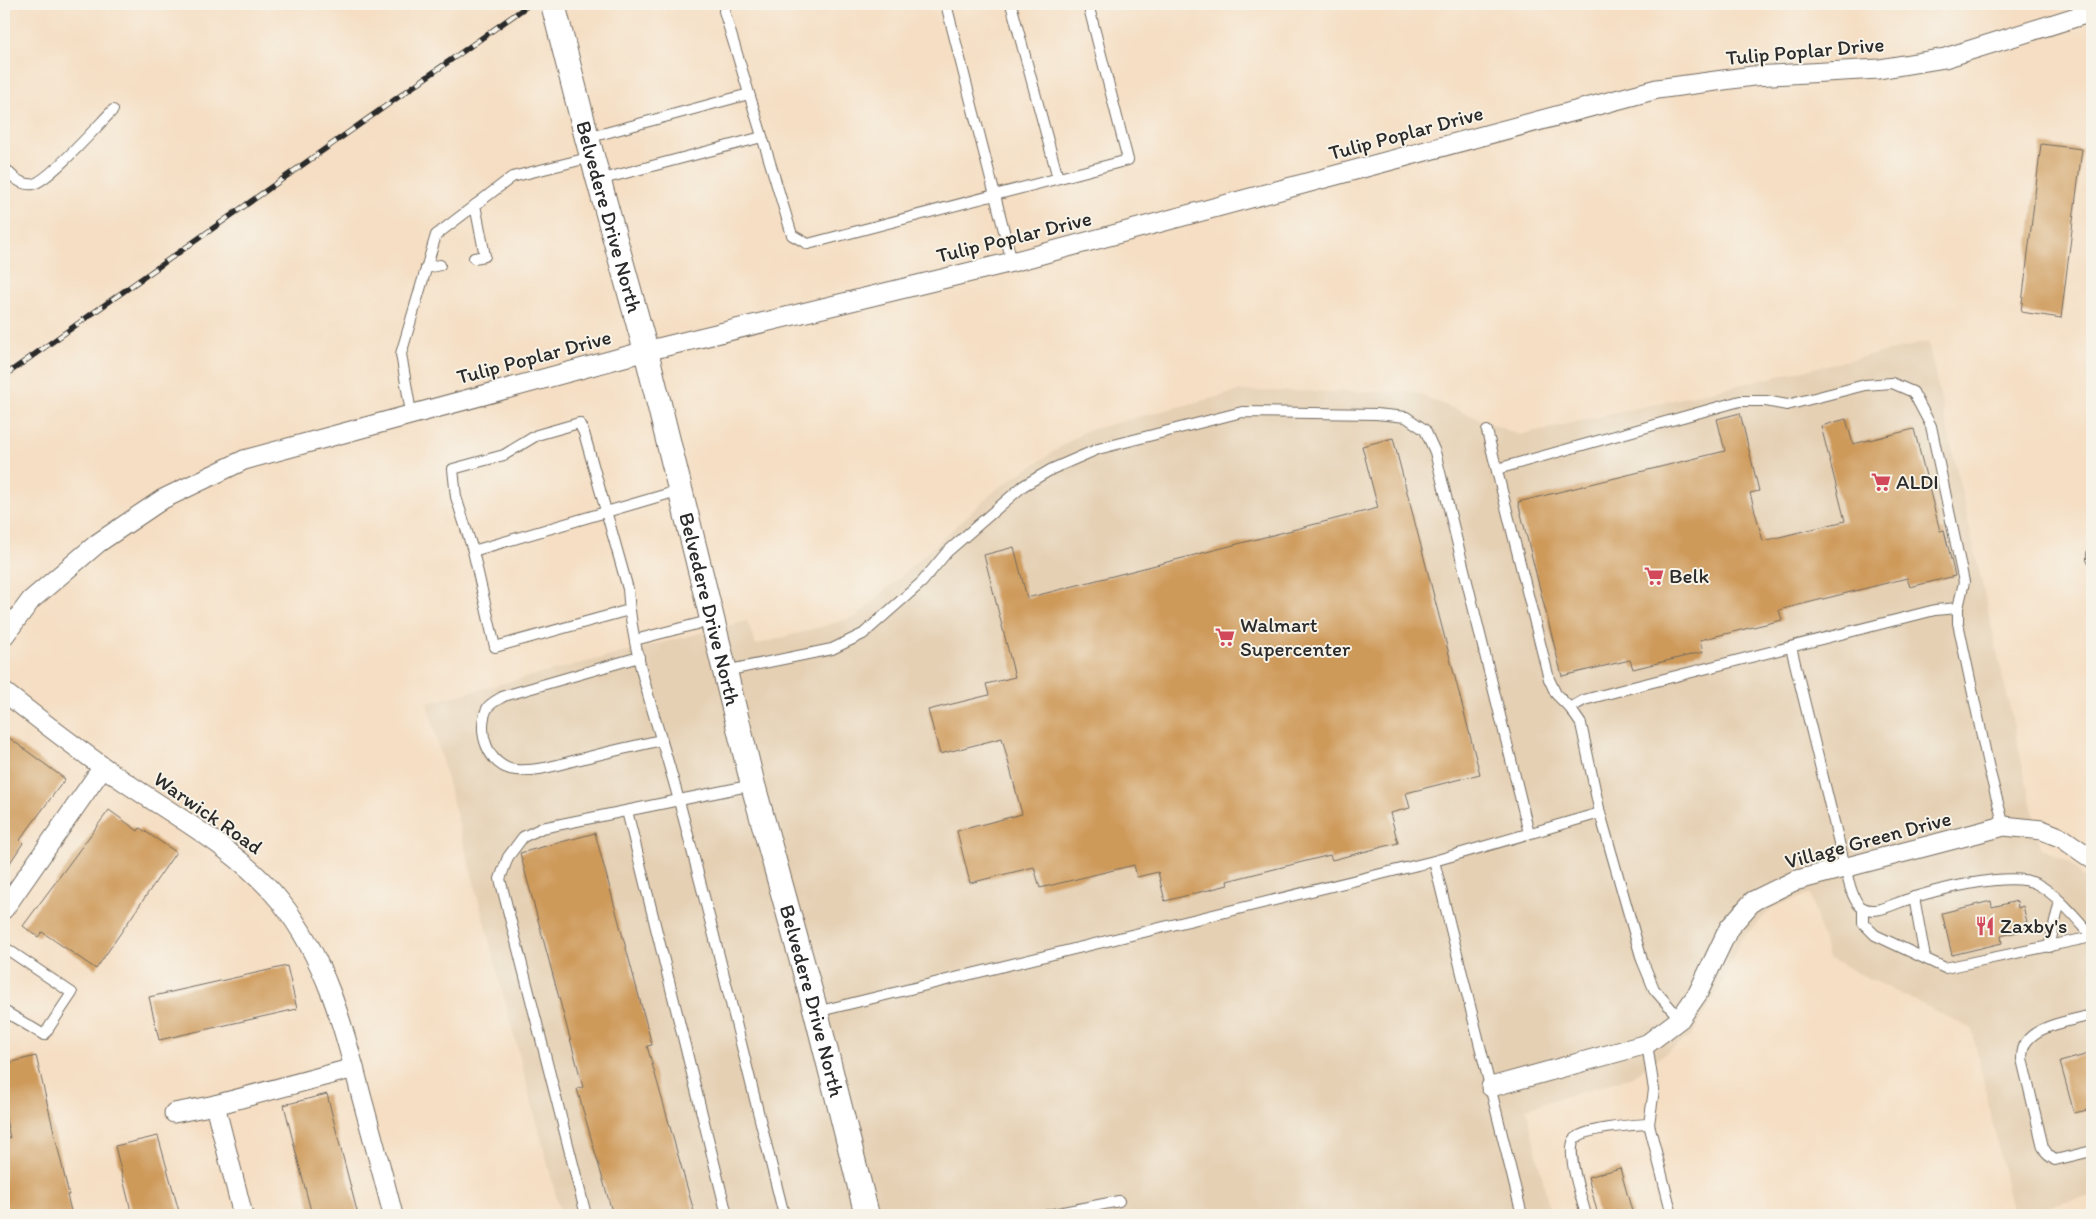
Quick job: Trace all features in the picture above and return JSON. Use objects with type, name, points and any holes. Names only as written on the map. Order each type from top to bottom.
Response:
[{"type":"street","name":"Belvedere Drive North","points":[[553,4],[646,351],[682,490],[753,785],[816,1012],[867,1215]]},
{"type":"street","name":"Tulip Poplar Drive","points":[[4,636],[31,600],[98,543],[163,499],[244,460],[411,413],[646,351],[1012,262],[1657,89],[1753,76],[1880,69],[1945,58],[2092,12]]},
{"type":"street","name":"Warwick Road","points":[[4,692],[102,767],[239,859],[260,878],[281,902],[320,965],[332,996],[354,1068],[393,1215]]},
{"type":"street","points":[[4,908],[102,767]]},
{"type":"street","name":"Village Green Drive","points":[[1491,1088],[1647,1044],[1680,1019],[1698,993],[1729,928],[1752,901],[1794,880],[2004,826],[2042,830],[2062,838],[2092,860]]},
{"type":"street","points":[[174,1113],[215,1105],[354,1068]]},
{"type":"street","points":[[215,1105],[243,1215]]},
{"type":"lane","points":[[726,4],[724,11],[792,235],[808,244],[1128,160],[1088,4]]},
{"type":"lane","points":[[946,4],[1012,262]]},
{"type":"lane","points":[[1011,4],[1058,178]]},
{"type":"lane","points":[[411,413],[401,354],[436,234],[512,177],[590,147],[749,94]]},
{"type":"lane","points":[[4,167],[22,183],[34,184],[50,173],[113,110]]},
{"type":"lane","points":[[599,180],[762,137]]},
{"type":"lane","points":[[474,258],[485,256],[475,205]]},
{"type":"lane","points":[[426,268],[440,265]]},
{"type":"lane","points":[[1497,469],[1740,401],[1766,401],[1786,405],[1865,385],[1892,383],[1913,392],[1931,426],[1964,582],[1958,608],[1958,623],[2004,826]]},
{"type":"lane","points":[[725,671],[832,649],[863,634],[922,582],[954,546],[1023,486],[1052,469],[1098,449],[1242,412],[1376,414],[1406,417],[1425,430],[1435,452],[1529,833]]},
{"type":"lane","points":[[629,610],[495,647],[473,551],[456,497],[453,469],[504,455],[537,435],[579,423],[584,433],[628,589],[629,610],[639,657],[679,800],[784,1215]]},
{"type":"lane","points":[[1487,432],[1549,679],[1556,694],[1570,708],[1581,724],[1600,812],[1642,960],[1654,989],[1680,1019]]},
{"type":"lane","points":[[473,551],[682,490]]},
{"type":"lane","points":[[2092,554],[2092,559]]},
{"type":"lane","points":[[1570,708],[1584,700],[1935,610],[1958,608]]},
{"type":"lane","points":[[635,640],[713,620]]},
{"type":"lane","points":[[1790,647],[1845,867],[1856,902],[1863,908],[1875,910],[1931,890],[2013,878],[2036,883],[2060,901],[2092,936],[2049,947],[1945,968],[1875,935],[1863,923],[1863,908]]},
{"type":"lane","points":[[639,657],[504,696],[489,706],[483,721],[484,741],[490,753],[499,764],[515,770],[542,768],[662,740]]},
{"type":"lane","points":[[586,1215],[500,879],[508,857],[523,836],[542,828],[753,785]]},
{"type":"lane","points":[[627,811],[727,1215]]},
{"type":"lane","points":[[816,1012],[1434,860],[1600,812]]},
{"type":"lane","points":[[1434,860],[1522,1215]]},
{"type":"lane","points":[[1914,897],[1925,958]]},
{"type":"lane","points":[[2049,947],[2060,901]]},
{"type":"lane","points":[[4,947],[72,993],[44,1035],[4,1011]]},
{"type":"lane","points":[[2092,1015],[2039,1030],[2027,1040],[2022,1060],[2043,1148],[2048,1155],[2055,1160],[2092,1151]]},
{"type":"lane","points":[[1647,1044],[1654,1090],[1649,1124],[1672,1215]]},
{"type":"lane","points":[[1586,1215],[1571,1148],[1575,1139],[1583,1134],[1621,1126],[1649,1124]]},
{"type":"lane","points":[[1051,1215],[1118,1201]]},
{"type":"shaded area","points":[[1928,342],[2041,848],[2072,864],[2092,886],[2092,1196],[2013,1215],[1972,1029],[1828,958],[1810,894],[1774,907],[1741,939],[1721,986],[1691,1036],[1629,1078],[1526,1108],[1551,1215],[561,1215],[427,703],[747,621],[756,645],[856,617],[997,489],[1085,431],[1240,391],[1413,392],[1519,435]]},
{"type":"building","points":[[2041,144],[2082,149],[2061,318],[2021,312]]},
{"type":"building","name":"Belk","points":[[1740,413],[1759,491],[1750,493],[1763,541],[1845,521],[1821,426],[1846,419],[1853,444],[1914,429],[1940,531],[1944,530],[1955,576],[1910,587],[1907,578],[1779,610],[1782,620],[1700,640],[1703,652],[1633,669],[1630,660],[1562,676],[1518,502],[1725,451],[1717,419]]},
{"type":"building","name":"Walmart Supercenter","points":[[1393,438],[1480,774],[1406,793],[1410,808],[1390,813],[1398,843],[1332,860],[1330,855],[1227,881],[1228,885],[1165,901],[1158,872],[1137,877],[1134,865],[1040,888],[1034,867],[970,883],[957,831],[1022,814],[1002,738],[940,754],[928,710],[989,695],[986,684],[1015,677],[984,555],[1014,547],[1027,598],[1378,508],[1362,446]]},
{"type":"building","points":[[4,734],[65,779],[20,840],[23,843],[4,872]]},
{"type":"building","points":[[109,810],[138,831],[140,828],[176,852],[96,969],[42,932],[38,937],[23,926]]},
{"type":"building","points":[[595,833],[652,1045],[647,1046],[695,1215],[613,1215],[577,1089],[583,1087],[520,853]]},
{"type":"building","name":"Zaxby's","points":[[1991,901],[1992,907],[2017,901],[2018,908],[2023,906],[2027,922],[2023,923],[2025,930],[2001,936],[2002,943],[1952,955],[1942,913]]},
{"type":"building","points":[[287,966],[297,1009],[159,1040],[149,997]]},
{"type":"building","points":[[2092,1053],[2092,1109],[2074,1113],[2060,1062]]},
{"type":"building","points":[[36,1056],[72,1215],[4,1215],[4,1138],[10,1138],[4,1110],[4,1064]]},
{"type":"building","points":[[327,1094],[358,1215],[312,1215],[296,1153],[284,1105]]},
{"type":"building","points":[[158,1136],[180,1215],[132,1215],[115,1146]]},
{"type":"building","points":[[1620,1168],[1633,1215],[1598,1215],[1588,1177]]},
{"type":"railway","points":[[4,376],[530,4]]},
{"type":"place","name":"ALDI","points":[[1881,482]]},
{"type":"place","name":"Belk","points":[[1654,576]]},
{"type":"place","name":"Walmart Supercenter","points":[[1225,637]]},
{"type":"place","name":"Zaxby's","points":[[1985,926]]}]
